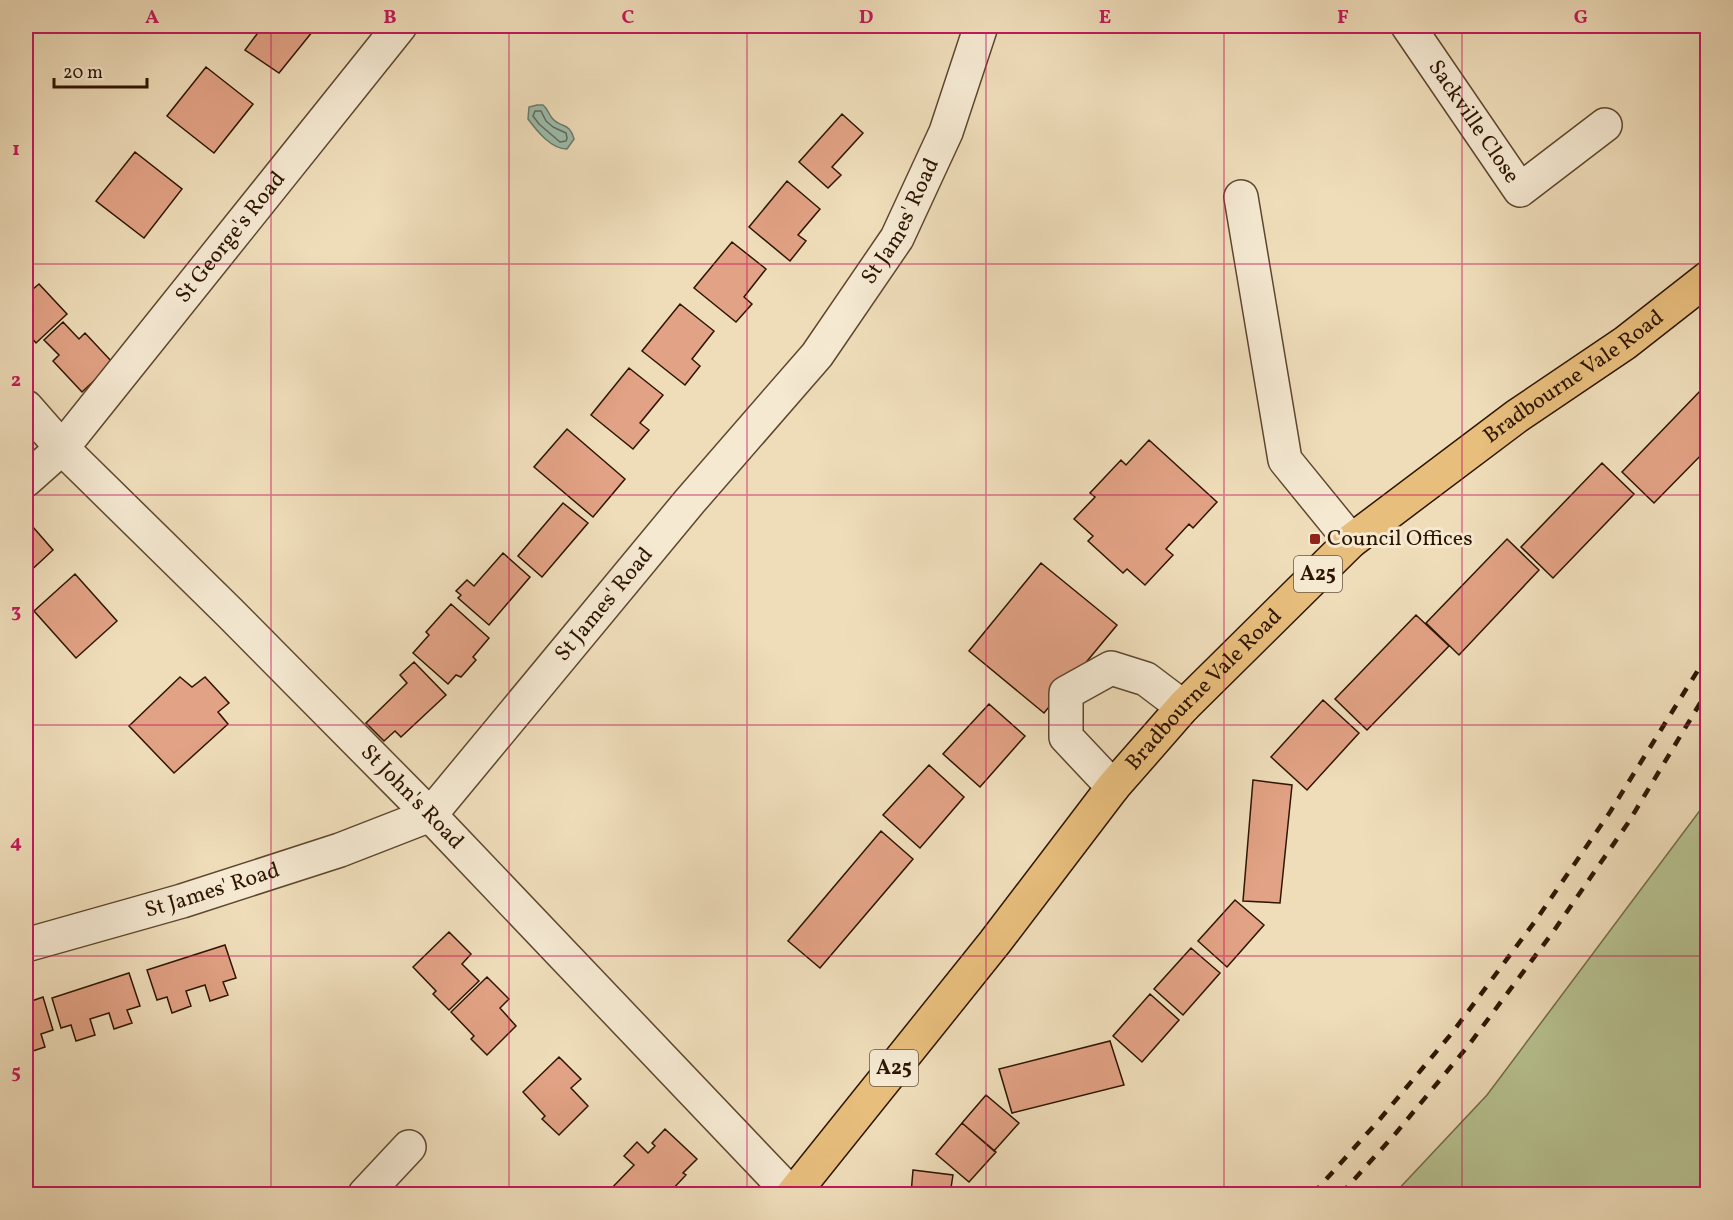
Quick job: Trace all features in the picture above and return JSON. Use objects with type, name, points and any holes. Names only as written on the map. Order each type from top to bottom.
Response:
[{"type":"highway","name":"Bradbourne Vale Road","points":[[792,1194],[995,942],[1113,787],[1183,707],[1351,541],[1517,416],[1625,343],[1707,278]]},
{"type":"street","name":"St George's Road","points":[[26,480],[62,448],[400,26]]},
{"type":"street","name":"St James' Road","points":[[26,945],[182,901],[340,850],[430,815],[690,501],[818,355],[897,238],[946,132],[981,26]]},
{"type":"street","name":"Sackville Close","points":[[1408,26],[1520,190],[1605,125]]},
{"type":"street","points":[[1241,197],[1285,460],[1351,541]]},
{"type":"street","name":"St John's Road","points":[[26,407],[62,448],[430,815],[792,1194]]},
{"type":"street","points":[[1113,787],[1066,737],[1066,693],[1111,668],[1146,679],[1183,707]]},
{"type":"street","points":[[365,1194],[409,1147]]},
{"type":"green space","points":[[1707,801],[1707,1194],[1394,1194],[1487,1095]]},
{"type":"water","points":[[543,105],[555,121],[570,130],[574,139],[567,149],[550,143],[528,119],[529,107]]},
{"type":"building","points":[[263,26],[317,26],[279,73],[245,50]]},
{"type":"building","points":[[206,67],[253,104],[214,153],[167,116]]},
{"type":"building","points":[[842,114],[863,133],[832,167],[841,175],[828,188],[799,162]]},
{"type":"building","points":[[135,152],[182,189],[144,238],[96,201]]},
{"type":"building","points":[[787,181],[820,209],[798,235],[806,241],[790,261],[749,227]]},
{"type":"building","points":[[732,242],[766,269],[744,297],[752,304],[736,322],[694,288]]},
{"type":"building","points":[[26,281],[33,289],[39,284],[67,314],[36,343],[26,331]]},
{"type":"building","points":[[680,304],[714,331],[692,359],[700,366],[685,385],[642,351]]},
{"type":"building","points":[[63,322],[79,339],[85,333],[113,363],[82,392],[53,361],[59,355],[44,340]]},
{"type":"building","points":[[629,368],[663,395],[640,423],[649,430],[633,449],[591,415]]},
{"type":"building","points":[[1703,388],[1708,392],[1708,448],[1654,503],[1622,472]]},
{"type":"building","points":[[567,429],[625,479],[593,517],[534,467]]},
{"type":"building","points":[[1149,440],[1217,502],[1193,528],[1189,524],[1166,549],[1173,555],[1145,585],[1127,569],[1123,573],[1088,541],[1093,536],[1074,519],[1095,497],[1090,493],[1121,460],[1126,465]]},
{"type":"building","points":[[1602,463],[1634,494],[1553,578],[1521,547]]},
{"type":"building","points":[[563,503],[588,523],[542,577],[518,556]]},
{"type":"building","points":[[26,519],[53,550],[26,575]]},
{"type":"building","points":[[1507,539],[1539,570],[1459,655],[1426,623]]},
{"type":"building","points":[[503,553],[530,577],[489,625],[458,598],[461,595],[456,591],[467,580],[474,586]]},
{"type":"building","points":[[1041,563],[1117,625],[1044,713],[969,651]]},
{"type":"building","points":[[75,574],[117,621],[76,658],[34,611]]},
{"type":"building","points":[[451,604],[489,638],[473,657],[476,660],[461,677],[456,675],[448,684],[413,653],[429,635],[426,632]]},
{"type":"building","points":[[1416,615],[1449,646],[1367,730],[1335,699]]},
{"type":"building","points":[[414,662],[446,695],[401,737],[395,731],[384,741],[366,723],[407,683],[400,675]]},
{"type":"building","points":[[180,677],[192,687],[205,677],[229,703],[218,712],[228,724],[174,773],[129,726]]},
{"type":"building","points":[[1323,700],[1359,733],[1307,790],[1271,757]]},
{"type":"building","points":[[989,704],[1025,736],[980,787],[943,754]]},
{"type":"building","points":[[929,765],[964,797],[920,848],[883,815]]},
{"type":"building","points":[[1253,780],[1292,785],[1280,903],[1243,901]]},
{"type":"building","points":[[881,831],[913,859],[820,968],[788,941]]},
{"type":"building","points":[[1235,900],[1264,925],[1227,967],[1198,941]]},
{"type":"building","points":[[449,932],[471,954],[462,964],[479,981],[449,1010],[433,994],[436,991],[413,967]]},
{"type":"building","points":[[225,945],[236,978],[223,982],[228,995],[210,1001],[205,985],[186,991],[191,1006],[172,1013],[167,997],[157,1000],[147,970]]},
{"type":"building","points":[[1191,948],[1220,973],[1183,1015],[1154,989]]},
{"type":"building","points":[[129,973],[140,1006],[127,1010],[132,1023],[114,1029],[109,1013],[90,1019],[95,1035],[76,1041],[71,1025],[61,1028],[52,998]]},
{"type":"building","points":[[487,977],[509,999],[500,1008],[516,1026],[487,1055],[471,1039],[474,1036],[451,1012]]},
{"type":"building","points":[[1150,994],[1179,1020],[1142,1062],[1113,1036]]},
{"type":"building","points":[[43,997],[53,1030],[41,1034],[45,1047],[27,1053],[26,1003]]},
{"type":"building","points":[[1110,1041],[1124,1085],[1012,1113],[999,1069]]},
{"type":"building","points":[[559,1057],[581,1079],[571,1088],[588,1106],[559,1135],[542,1119],[545,1116],[523,1092]]},
{"type":"building","points":[[986,1095],[1019,1123],[994,1151],[962,1123]]},
{"type":"building","points":[[962,1123],[996,1152],[969,1182],[936,1154]]},
{"type":"building","points":[[665,1129],[697,1159],[683,1173],[686,1175],[668,1194],[606,1194],[634,1165],[624,1156],[637,1142],[648,1153],[655,1146],[652,1143]]},
{"type":"building","points":[[913,1170],[953,1175],[950,1194],[911,1194]]},
{"type":"railway","points":[[1313,1194],[1452,1033],[1536,920],[1610,812],[1708,654]]},
{"type":"railway","points":[[1341,1194],[1396,1133],[1468,1046],[1553,932],[1628,823],[1708,690]]},
{"type":"place","name":"Council Offices","points":[[1315,539]]}]
